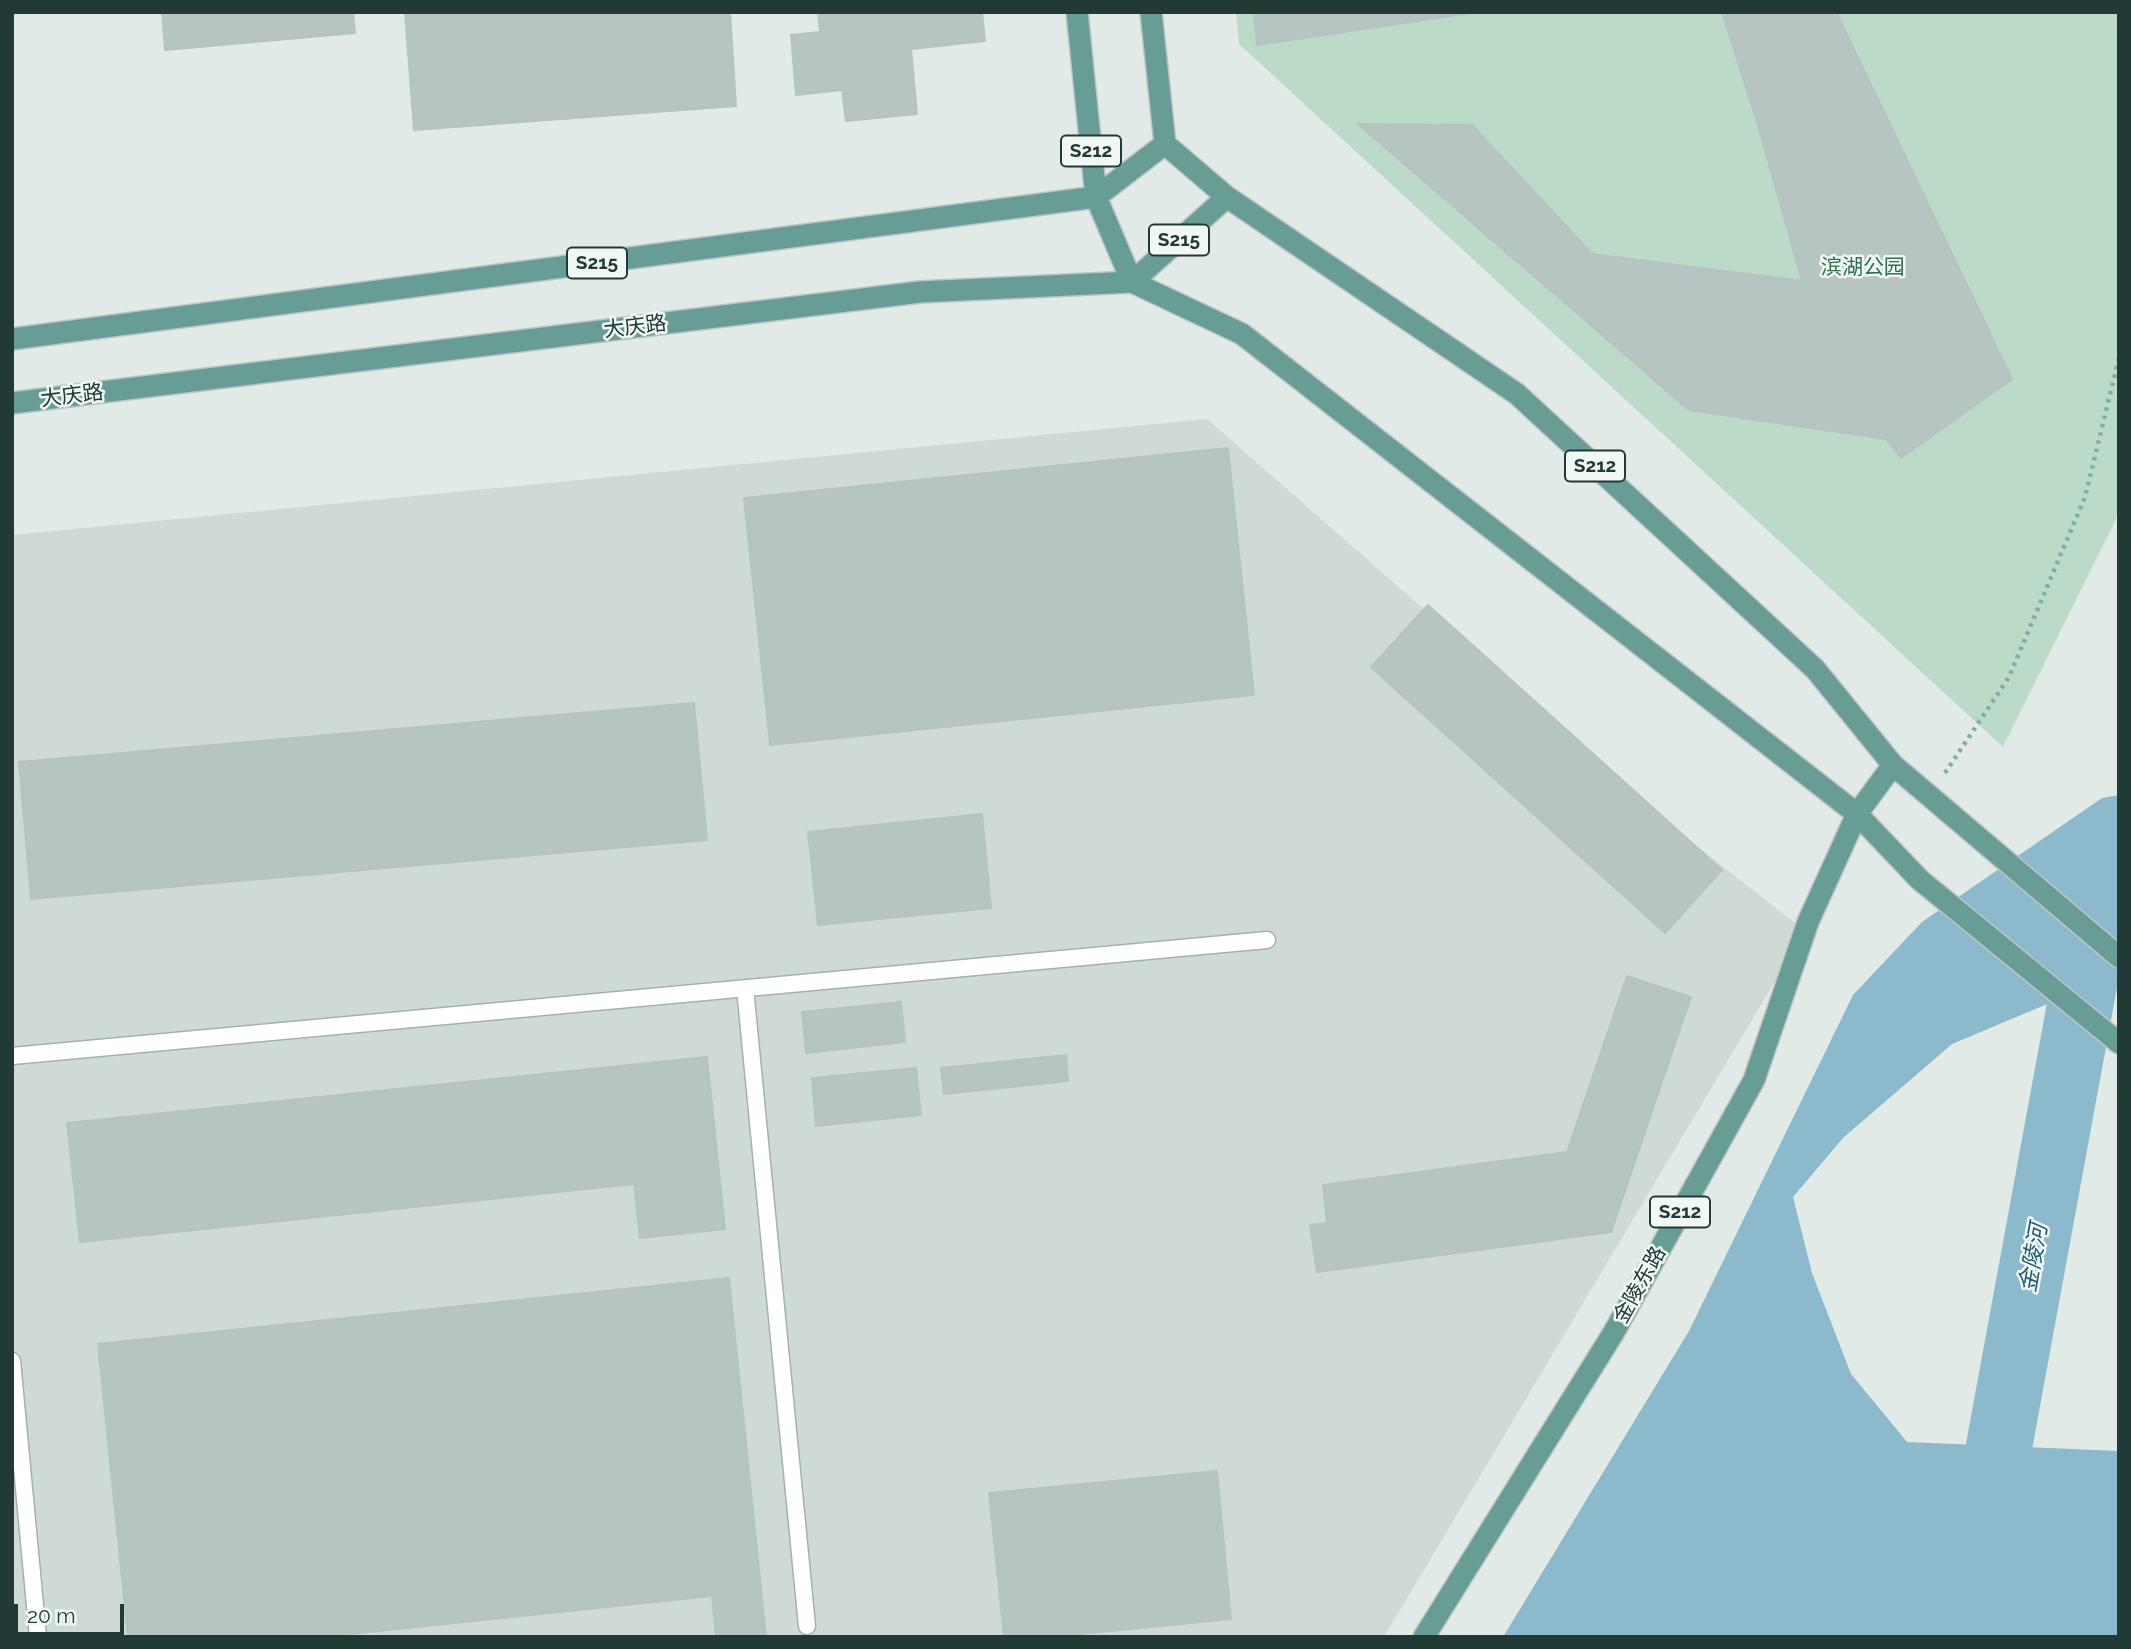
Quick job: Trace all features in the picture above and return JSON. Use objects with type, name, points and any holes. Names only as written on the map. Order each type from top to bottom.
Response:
[{"type":"main road","name":"S212","points":[[1077,12],[1096,197],[1132,282]]},
{"type":"main road","points":[[1096,197],[1165,144],[1151,12]]},
{"type":"main road","name":"S212","points":[[1165,144],[1227,197],[1517,394],[1815,669],[1893,765],[2119,957]]},
{"type":"main road","name":"S215","points":[[12,340],[1096,197]]},
{"type":"main road","name":"S215","points":[[1132,282],[1227,197]]},
{"type":"main road","points":[[1132,282],[1242,334],[1857,814],[1920,880],[2119,1043]]},
{"type":"main road","name":"大庆路","points":[[12,403],[920,292],[1132,282]]},
{"type":"main road","name":"金陵东路","points":[[1423,1637],[1614,1332],[1754,1080],[1808,922],[1857,814],[1893,765]]},
{"type":"lane","points":[[12,1056],[1267,940]]},
{"type":"lane","points":[[745,988],[807,1626]]},
{"type":"lane","points":[[12,1361],[38,1637]]},
{"type":"path","points":[[1930,796],[2009,677],[2085,497],[2119,358]]},
{"type":"shaded area","points":[[1207,419],[1675,829],[1805,931],[1384,1637],[12,1637],[12,535]]},
{"type":"green space","name":"滨湖公园","points":[[1236,12],[2119,12],[2119,513],[2003,747],[1239,44]]},
{"type":"water","points":[[2119,795],[2119,974],[1952,1044],[1843,1138],[1793,1197],[1812,1273],[1851,1374],[1907,1442],[2119,1451],[2119,1637],[1503,1637],[1689,1331],[1853,995],[1922,922],[2102,798]]},
{"type":"building","points":[[162,12],[353,12],[355,33],[165,50]]},
{"type":"building","points":[[405,12],[730,12],[736,106],[414,130]]},
{"type":"building","points":[[818,12],[982,12],[985,41],[911,49],[917,114],[846,121],[842,90],[796,95],[791,35],[820,32]]},
{"type":"building","points":[[1254,12],[1477,12],[1257,45]]},
{"type":"building","points":[[1722,12],[1836,12],[2012,379],[1901,458],[1886,439],[1689,410],[1358,124],[1472,125],[1592,254],[1802,281],[1758,125]]},
{"type":"building","points":[[1228,448],[1254,695],[770,745],[744,498]]},
{"type":"building","points":[[1428,605],[1722,870],[1665,933],[1371,667]]},
{"type":"building","points":[[694,703],[707,840],[31,899],[19,762]]},
{"type":"building","points":[[982,814],[991,908],[818,925],[808,832]]},
{"type":"building","points":[[1627,976],[1691,997],[1611,1232],[1317,1272],[1310,1225],[1327,1223],[1323,1185],[1567,1152]]},
{"type":"building","points":[[901,1002],[905,1042],[806,1053],[802,1012]]},
{"type":"building","points":[[1066,1055],[1068,1081],[944,1094],[941,1068]]},
{"type":"building","points":[[707,1057],[725,1229],[640,1238],[634,1184],[80,1242],[67,1123]]},
{"type":"building","points":[[916,1068],[921,1115],[816,1126],[812,1078]]},
{"type":"building","points":[[729,1278],[766,1637],[716,1637],[712,1596],[321,1637],[128,1637],[98,1344]]},
{"type":"building","points":[[1217,1471],[1231,1619],[1051,1637],[1004,1637],[989,1493]]},
{"type":"waterway","name":"金陵河","points":[[1964,1637],[2098,908],[2119,888]]}]
